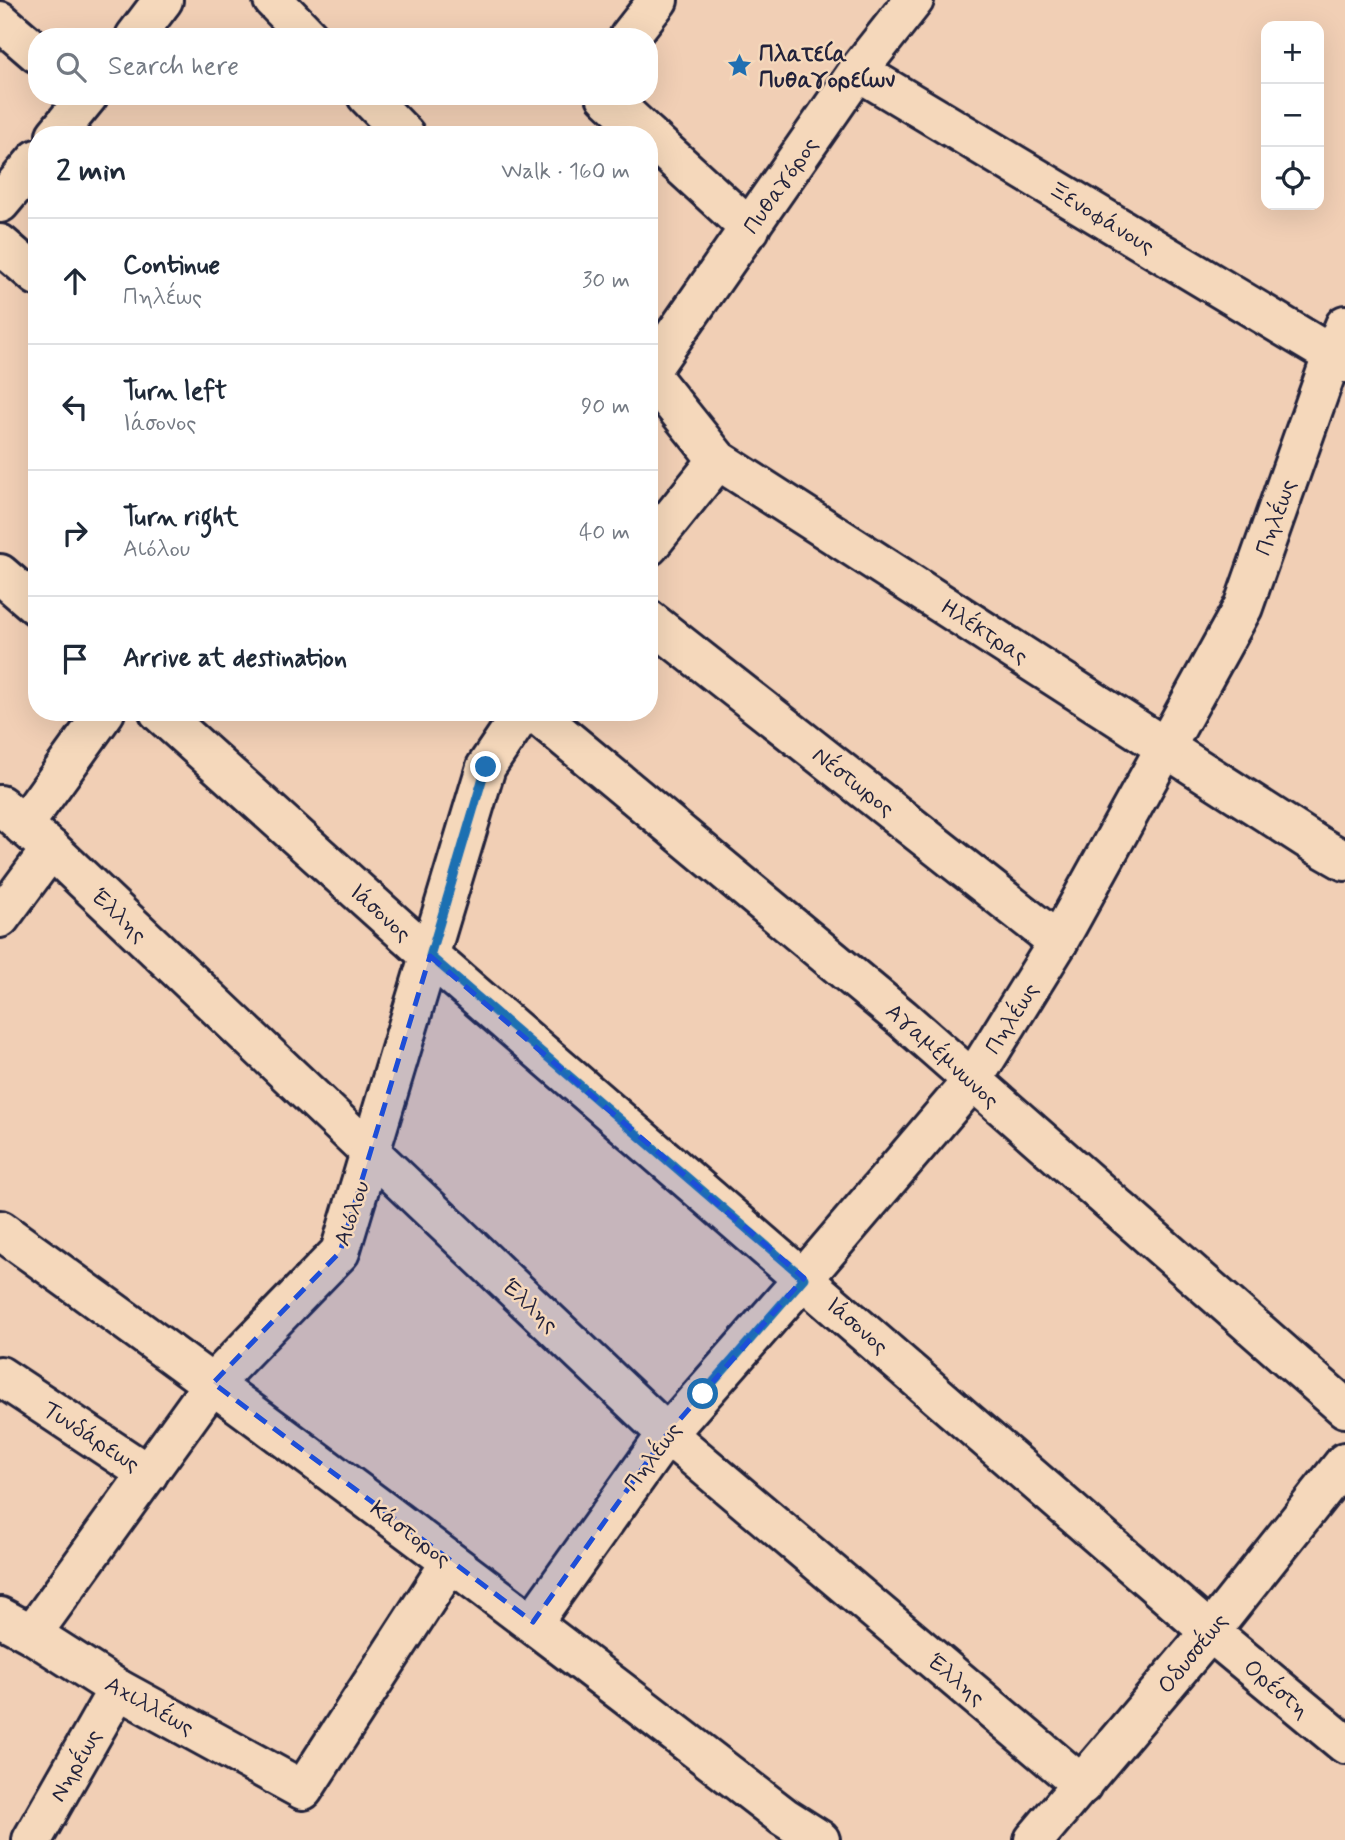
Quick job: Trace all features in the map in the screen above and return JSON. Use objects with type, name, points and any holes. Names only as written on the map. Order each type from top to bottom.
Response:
[{"type":"street","points":[[142,28],[163,0]]},
{"type":"street","points":[[273,0],[300,28]]},
{"type":"street","points":[[636,28],[658,0]]},
{"type":"street","name":"Πυθαγόρος","points":[[658,360],[858,71],[912,1]]},
{"type":"street","points":[[0,21],[28,45]]},
{"type":"street","name":"Ξενοφάνους","points":[[858,71],[1342,348]]},
{"type":"street","points":[[64,126],[81,105]]},
{"type":"street","points":[[376,105],[396,126]]},
{"type":"street","points":[[616,105],[639,126]]},
{"type":"street","points":[[658,143],[750,229]]},
{"type":"street","points":[[0,203],[28,170]]},
{"type":"street","points":[[0,244],[28,268]]},
{"type":"street","name":"Πηλέως","points":[[533,1622],[667,1434],[972,1081],[1058,942],[1242,607],[1342,348]]},
{"type":"street","name":"Ηλέκτρας","points":[[658,384],[719,460],[1345,861]]},
{"type":"street","points":[[658,535],[719,460]]},
{"type":"street","points":[[0,574],[28,598]]},
{"type":"street","name":"Νέστωρος","points":[[658,627],[1058,942]]},
{"type":"street","points":[[0,918],[25,827],[99,721]]},
{"type":"street","name":"Ιάσονος","points":[[169,721],[430,956],[1210,1632]]},
{"type":"street","name":"Αιόλου","points":[[16,1625],[148,1474],[213,1383],[340,1252],[486,767],[517,721]]},
{"type":"street","name":"Αγαμέμνωνος","points":[[545,721],[902,1018],[1345,1408]]},
{"type":"street","name":"Έλλης","points":[[25,827],[667,1434],[1082,1785]]},
{"type":"street","name":"Κάστορος","points":[[0,1230],[213,1383],[450,1563],[533,1622],[784,1817],[820,1840]]},
{"type":"street","name":"Τυνδάρεως","points":[[0,1376],[148,1474]]},
{"type":"street","name":"Οδυσσέως","points":[[1034,1840],[1210,1632],[1345,1462]]},
{"type":"street","name":"Αχιλλέως","points":[[16,1625],[118,1689],[303,1790],[450,1563]]},
{"type":"street","name":"Ορέστη","points":[[1210,1632],[1345,1744]]},
{"type":"street","name":"Νηρέως","points":[[32,1840],[118,1689]]},
{"type":"highlighted area","points":[[430,956],[804,1278],[667,1434],[533,1622],[213,1383],[340,1252]]},
{"type":"place","name":"Πλατεία Πυθαγορείων","points":[[739,66]]},
{"type":"route","points":[[486,767],[430,956],[804,1278],[703,1394]]}]
